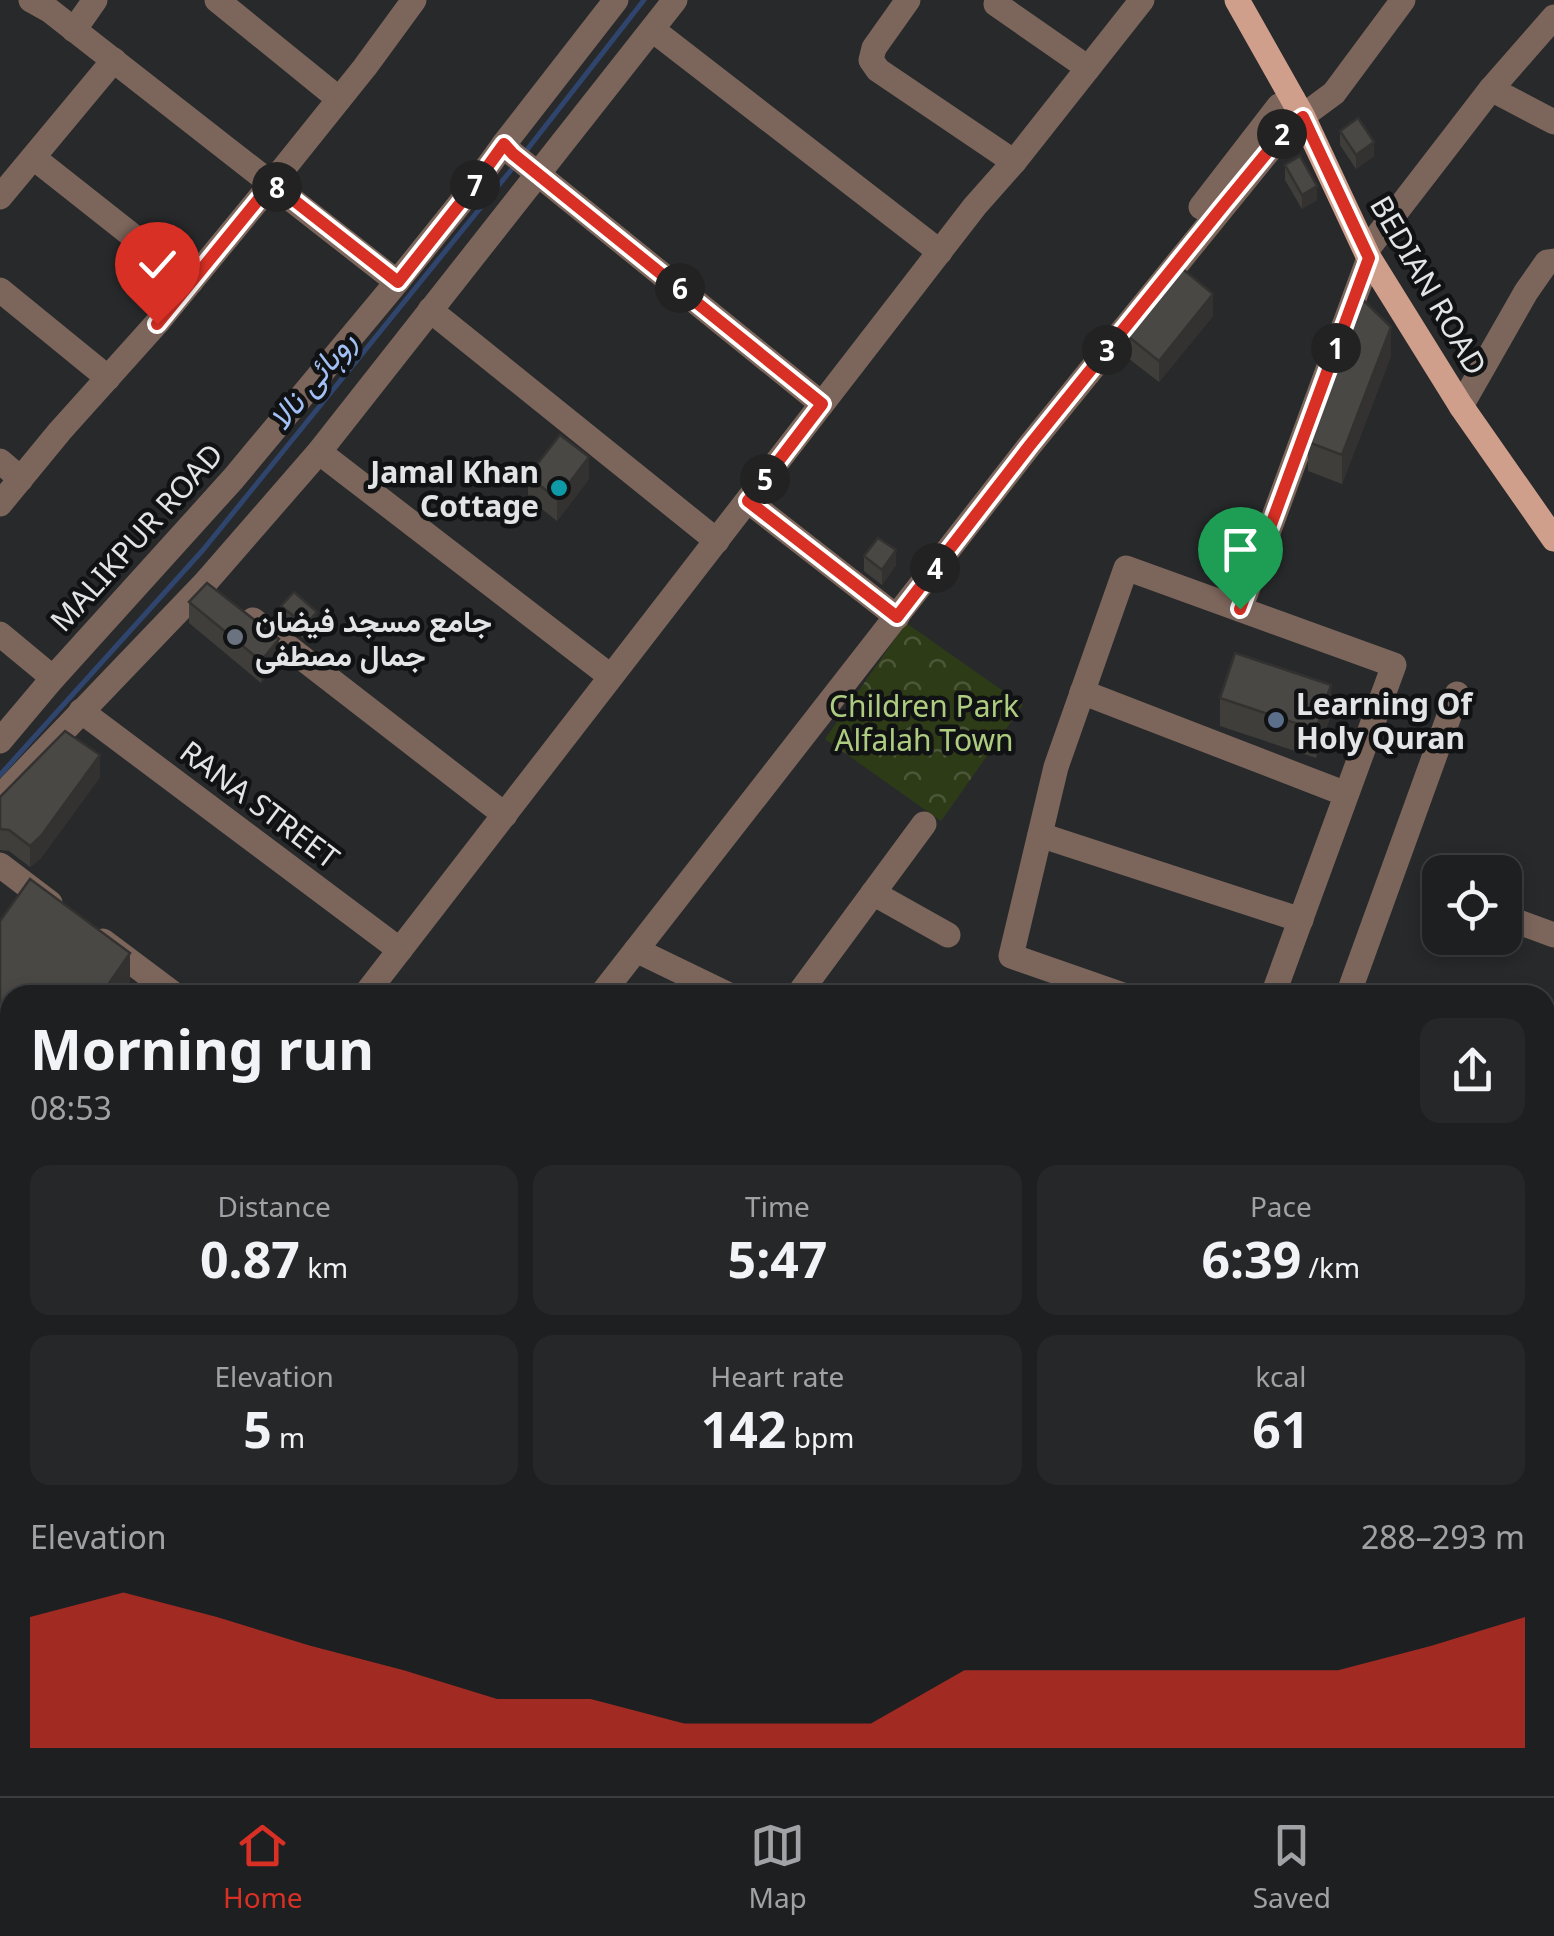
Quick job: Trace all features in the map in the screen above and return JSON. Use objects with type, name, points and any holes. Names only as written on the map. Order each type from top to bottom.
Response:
[{"type":"main road","name":"BEDIAN ROAD","points":[[1237,0],[1298,108],[1367,254],[1462,406],[1554,539]]},
{"type":"street","points":[[31,0],[49,10],[398,282]]},
{"type":"street","points":[[74,30],[95,0]]},
{"type":"street","points":[[217,0],[339,99]]},
{"type":"street","name":"MALIKPUR ROAD","points":[[0,741],[233,479],[470,191],[520,159],[616,0]]},
{"type":"street","points":[[0,797],[82,711],[221,595],[319,452],[430,310],[520,159],[653,30],[675,0]]},
{"type":"street","points":[[908,0],[874,48],[871,60],[878,70],[1014,162]]},
{"type":"street","points":[[372,985],[940,252],[1142,0]]},
{"type":"street","points":[[594,985],[1030,445],[1216,201],[1288,127],[1298,108],[1334,94],[1403,0]]},
{"type":"street","points":[[0,504],[272,183],[339,99],[402,4]]},
{"type":"street","points":[[996,4],[1088,68]]},
{"type":"street","points":[[1240,609],[1367,254],[1490,90],[1553,19]]},
{"type":"street","points":[[653,30],[940,252]]},
{"type":"street","points":[[0,197],[114,60]]},
{"type":"street","points":[[1490,90],[1554,122]]},
{"type":"street","points":[[34,158],[191,282]]},
{"type":"street","points":[[520,159],[822,404]]},
{"type":"street","points":[[1462,406],[1526,292],[1547,262],[1554,262]]},
{"type":"street","points":[[0,290],[108,378]]},
{"type":"street","points":[[430,310],[717,541]]},
{"type":"street","points":[[319,452],[610,676]]},
{"type":"street","points":[[0,461],[21,479]]},
{"type":"street","points":[[748,501],[892,613]]},
{"type":"street","points":[[1094,985],[1010,956],[1056,766],[1126,568],[1394,665],[1277,985]]},
{"type":"street","points":[[221,595],[505,815]]},
{"type":"street","points":[[610,985],[892,613]]},
{"type":"street","points":[[0,634],[53,678]]},
{"type":"street","points":[[1082,692],[1346,794]]},
{"type":"street","points":[[1352,985],[1457,694]]},
{"type":"street","name":"RANA STREET","points":[[82,711],[400,950]]},
{"type":"street","points":[[805,985],[924,824]]},
{"type":"street","points":[[1040,835],[1300,920]]},
{"type":"street","points":[[0,865],[162,985]]},
{"type":"street","points":[[874,893],[948,935]]},
{"type":"street","points":[[1522,924],[1554,935]]},
{"type":"street","points":[[636,950],[708,985]]},
{"type":"green space","name":"Children Park Alfalah Town","points":[[906,623],[1023,705],[941,821],[825,739]]},
{"type":"building","points":[[1358,118],[1374,142],[1356,155],[1340,131]]},
{"type":"building","points":[[1300,156],[1317,186],[1302,195],[1285,165]]},
{"type":"building","points":[[1179,266],[1213,294],[1159,361],[1124,333]]},
{"type":"building","points":[[1361,298],[1391,327],[1342,455],[1308,442]]},
{"type":"building","points":[[560,435],[589,457],[557,499],[528,476]]},
{"type":"building","points":[[878,538],[896,550],[882,570],[864,556]]},
{"type":"building","points":[[207,583],[279,639],[261,661],[189,602]]},
{"type":"building","points":[[294,592],[317,612],[305,625],[281,606]]},
{"type":"building","points":[[1235,653],[1331,685],[1316,730],[1220,698]]},
{"type":"building","points":[[65,731],[100,755],[30,846],[9,830],[0,829],[0,797]]},
{"type":"building","points":[[30,879],[130,953],[108,985],[0,985],[0,921]]},
{"type":"waterway","name":"روہائی نالا","points":[[526,151],[644,0]]},
{"type":"waterway","name":"روہائی نالا","points":[[0,775],[203,550],[516,164]]},
{"type":"place","name":"Jamal Khan Cottage","points":[[559,488]]},
{"type":"place","name":"جامع مسجد فیضان جمال مصطفی","points":[[235,637]]},
{"type":"place","name":"Learning Of Holy Quran","points":[[1276,720]]},
{"type":"route","points":[[157,324],[272,183],[398,282],[504,144],[822,404],[748,501],[897,617],[1223,206],[1288,127],[1303,117],[1369,258],[1240,609]]}]
